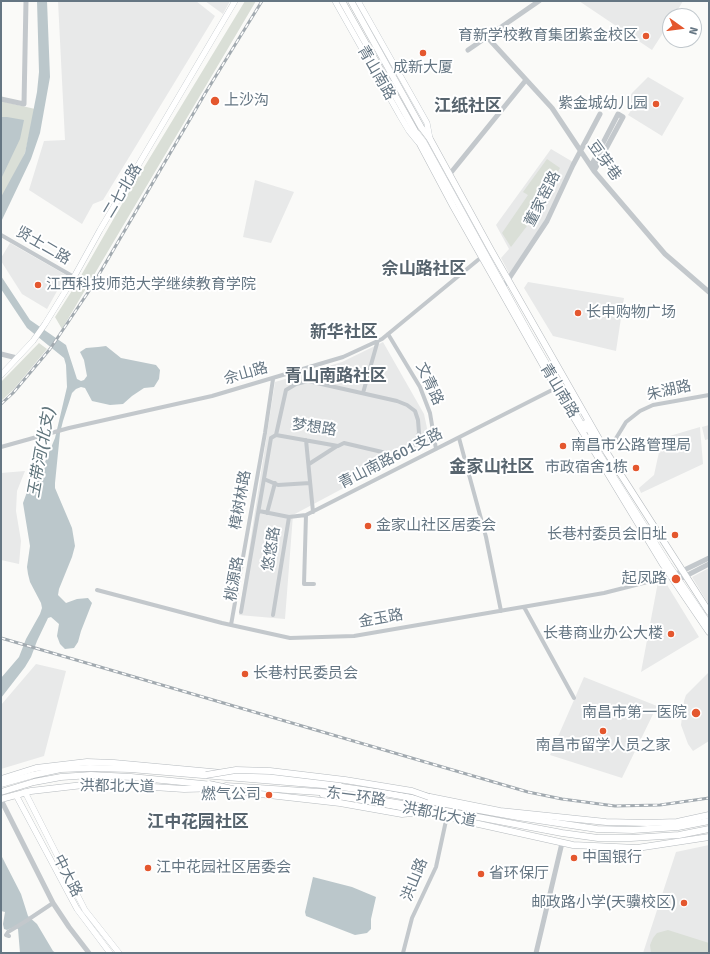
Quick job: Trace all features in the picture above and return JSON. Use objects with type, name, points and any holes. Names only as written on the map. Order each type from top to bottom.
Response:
[{"type":"main road","name":"二七北路","points":[[1,375],[33,341],[45,324],[235,1]]},
{"type":"main road","name":"青山南路","points":[[335,1],[400,116],[420,144],[504,286],[607,453],[709,632]]},
{"type":"main road","name":"青山南路","points":[[342,1],[415,131],[420,144]]},
{"type":"main road","name":"青山南路","points":[[351,1],[421,127],[430,139],[449,175],[486,254],[556,388],[678,576],[709,612]]},
{"type":"main road","name":"青山南路","points":[[358,1],[427,123],[430,139]]},
{"type":"main road","points":[[421,127],[486,254]]},
{"type":"main road","points":[[415,131],[424,142],[486,254]]},
{"type":"main road","points":[[504,286],[586,432],[709,623]]},
{"type":"main road","name":"洪都北大道","points":[[1,779],[36,768],[87,762],[114,763],[339,782],[500,811],[606,822],[677,822],[709,815]]},
{"type":"main road","name":"东一环路","points":[[1,784],[61,769],[130,769],[335,786],[597,829],[633,830],[678,827],[709,820]]},
{"type":"main road","points":[[206,775],[236,770],[270,771],[346,780],[412,791],[429,797]]},
{"type":"main road","name":"东一环路","points":[[1,792],[34,782],[61,777],[91,775],[131,777],[335,793],[598,838],[631,838],[679,835],[709,829]]},
{"type":"main road","name":"洪都北大道","points":[[1,800],[25,792],[83,785],[107,784],[184,788],[232,788],[328,795],[446,816],[572,845],[637,848],[709,836]]},
{"type":"main road","points":[[209,784],[251,793],[340,803],[402,814],[423,812]]},
{"type":"main road","name":"中大路","points":[[25,792],[84,910],[119,953]]},
{"type":"main road","name":"中大路","points":[[16,795],[77,910],[110,953]]},
{"type":"street","points":[[1,99],[24,104],[26,1]]},
{"type":"street","points":[[468,50],[539,1]]},
{"type":"street","name":"豆芽巷","points":[[487,37],[552,108],[590,166],[665,254],[709,292]]},
{"type":"street","points":[[449,175],[526,80]]},
{"type":"street","name":"董家窑路","points":[[504,286],[547,221],[600,114]]},
{"type":"street","points":[[590,166],[618,114],[623,117],[594,171]]},
{"type":"street","name":"贤士二路","points":[[1,235],[74,277]]},
{"type":"street","name":"佘山路","points":[[1,447],[69,428],[185,403],[273,379],[343,357],[388,334],[486,254]]},
{"type":"street","name":"文青路","points":[[388,334],[420,386],[430,413],[436,449]]},
{"type":"street","points":[[364,393],[378,340]]},
{"type":"street","points":[[1,355],[17,358]]},
{"type":"street","name":"樟树林路","points":[[231,625],[265,433],[273,379]]},
{"type":"street","name":"梦想路","points":[[308,381],[364,393],[397,401],[407,405],[415,411],[418,420],[419,433],[414,445],[399,456],[344,443],[338,446],[276,435],[286,390],[296,384],[308,381]]},
{"type":"street","name":"青山南路601支路","points":[[289,517],[306,515],[313,512],[556,388]]},
{"type":"street","name":"朱湖路","points":[[607,453],[626,422],[640,411],[653,405],[709,395]]},
{"type":"street","points":[[265,433],[276,435]]},
{"type":"street","name":"桃源路","points":[[241,612],[271,438],[276,435]]},
{"type":"street","points":[[459,438],[486,537],[501,611]]},
{"type":"street","points":[[306,440],[313,512]]},
{"type":"street","points":[[309,464],[338,446]]},
{"type":"street","points":[[264,479],[278,485],[310,483]]},
{"type":"street","points":[[268,513],[275,483]]},
{"type":"street","name":"悠悠路","points":[[259,511],[289,517],[273,615]]},
{"type":"street","points":[[306,515],[304,584],[314,584]]},
{"type":"street","points":[[678,576],[709,558]]},
{"type":"street","points":[[678,576],[709,564]]},
{"type":"street","name":"金玉路","points":[[97,590],[231,625],[290,638],[354,636],[604,593],[678,576]]},
{"type":"street","points":[[524,607],[574,698]]},
{"type":"street","points":[[1,800],[53,903],[68,927],[90,953]]},
{"type":"street","name":"洪山路","points":[[403,953],[412,918],[436,867],[446,816]]},
{"type":"street","points":[[536,953],[562,843]]},
{"type":"street","points":[[9,934],[53,903]]},
{"type":"shaded area","points":[[37,1],[47,1],[50,77],[40,133],[31,159],[1,222],[1,197],[25,153],[37,92],[39,72]]},
{"type":"shaded area","points":[[58,1],[196,1],[215,16],[103,200],[93,204],[82,224],[29,190],[44,141],[65,140]]},
{"type":"shaded area","points":[[205,1],[230,1],[223,14]]},
{"type":"shaded area","points":[[245,1],[256,1],[62,329],[55,317]]},
{"type":"shaded area","name":"育新学校教育集团紫金校区","points":[[579,1],[683,1],[679,8],[662,8],[662,34],[652,50]]},
{"type":"shaded area","name":"紫金城幼儿园","points":[[648,77],[684,98],[662,136],[628,115],[632,109],[629,98]]},
{"type":"shaded area","points":[[1,101],[35,109],[25,153],[1,203]]},
{"type":"shaded area","points":[[1,117],[24,120],[20,139],[1,179]]},
{"type":"shaded area","points":[[551,149],[573,162],[546,219],[510,275],[501,258],[509,249],[496,225]]},
{"type":"shaded area","points":[[547,159],[560,168],[533,218],[511,247],[502,233],[528,195],[523,192]]},
{"type":"shaded area","points":[[255,180],[294,192],[271,243],[243,237]]},
{"type":"shaded area","name":"江西科技师范大学继续教育学院","points":[[10,243],[66,275],[47,309],[22,294],[1,261],[1,258]]},
{"type":"shaded area","points":[[1,276],[30,320],[66,345],[77,379],[81,381],[87,376],[84,360],[80,352],[86,348],[106,346],[121,358],[156,365],[160,370],[159,379],[154,387],[144,388],[123,404],[110,405],[92,401],[85,388],[81,387],[72,393],[60,433],[55,488],[72,528],[75,546],[58,595],[66,603],[77,599],[88,598],[92,603],[78,642],[74,648],[65,649],[60,644],[57,636],[59,624],[51,617],[48,618],[31,657],[1,698],[1,678],[19,657],[26,639],[42,608],[28,574],[27,567],[30,546],[23,503],[27,492],[41,476],[43,467],[55,438],[67,387],[66,365],[64,358],[27,328],[1,289]]},
{"type":"shaded area","points":[[528,282],[624,298],[616,351],[553,336],[524,288]]},
{"type":"shaded area","points":[[383,342],[424,414],[430,442],[293,515],[285,619],[239,615],[275,382],[342,362]]},
{"type":"shaded area","points":[[39,343],[47,349],[13,390],[1,401],[1,382]]},
{"type":"shaded area","points":[[709,425],[709,439],[705,440],[702,427]]},
{"type":"shaded area","points":[[700,427],[703,464],[641,493],[639,488],[654,475],[661,443],[656,440]]},
{"type":"shaded area","points":[[25,471],[17,491],[16,511],[21,541],[19,564],[1,560],[1,473]]},
{"type":"shaded area","points":[[709,568],[709,605],[692,577]]},
{"type":"shaded area","points":[[664,580],[699,637],[641,672],[658,582]]},
{"type":"shaded area","points":[[36,664],[66,671],[44,756],[1,769],[1,705]]},
{"type":"shaded area","name":"南昌市第一医院","points":[[709,672],[709,741],[693,751],[688,744],[681,725],[684,701],[686,695]]},
{"type":"shaded area","name":"南昌市留学人员之家","points":[[584,677],[657,706],[622,778],[550,755]]},
{"type":"shaded area","name":"邮政路小学(天骥校区)","points":[[709,845],[709,953],[643,953],[676,852]]},
{"type":"shaded area","points":[[1,855],[21,894],[28,916],[37,924],[53,951],[56,953],[20,953],[18,929],[14,927],[7,930],[4,929],[3,924],[5,912],[1,911]]},
{"type":"shaded area","points":[[313,877],[352,887],[376,897],[371,919],[371,929],[367,933],[355,935],[306,916],[305,912]]},
{"type":"shaded area","points":[[668,930],[709,943],[709,953],[651,953],[650,945],[653,938],[657,933]]},
{"type":"railway","points":[[1,404],[13,393],[50,349],[91,288],[206,92],[262,1]]},
{"type":"railway","points":[[1,638],[528,792],[562,799],[615,806],[660,805],[709,798]]},
{"type":"place","name":"育新学校教育集团紫金校区","points":[[646,36]]},
{"type":"place","name":"成新大厦","points":[[423,53]]},
{"type":"place","name":"上沙沟","points":[[215,101]]},
{"type":"place","name":"紫金城幼儿园","points":[[656,104]]},
{"type":"place","name":"江西科技师范大学继续教育学院","points":[[38,285]]},
{"type":"place","name":"长申购物广场","points":[[578,313]]},
{"type":"place","name":"南昌市公路管理局","points":[[563,446]]},
{"type":"place","name":"市政宿舍1栋","points":[[636,468]]},
{"type":"place","name":"金家山社区居委会","points":[[368,526]]},
{"type":"place","name":"长巷村委员会旧址","points":[[675,535]]},
{"type":"place","name":"起凤路","points":[[676,579]]},
{"type":"place","name":"长巷商业办公大楼","points":[[671,634]]},
{"type":"place","name":"长巷村民委员会","points":[[245,674]]},
{"type":"place","name":"南昌市第一医院","points":[[696,713]]},
{"type":"place","name":"南昌市留学人员之家","points":[[603,731]]},
{"type":"place","name":"燃气公司","points":[[269,795]]},
{"type":"place","name":"中国银行","points":[[574,858]]},
{"type":"place","name":"江中花园社区居委会","points":[[148,868]]},
{"type":"place","name":"省环保厅","points":[[481,874]]},
{"type":"place","name":"邮政路小学(天骥校区)","points":[[684,903]]},
{"type":"district","name":"江纸社区","points":[[468,107]]},
{"type":"district","name":"佘山路社区","points":[[424,270]]},
{"type":"district","name":"新华社区","points":[[344,333]]},
{"type":"district","name":"青山南路社区","points":[[336,377]]},
{"type":"district","name":"金家山社区","points":[[492,468]]},
{"type":"district","name":"江中花园社区","points":[[198,823]]},
{"type":"water label","name":"玉带河(北支)","points":[[42,453]]}]
